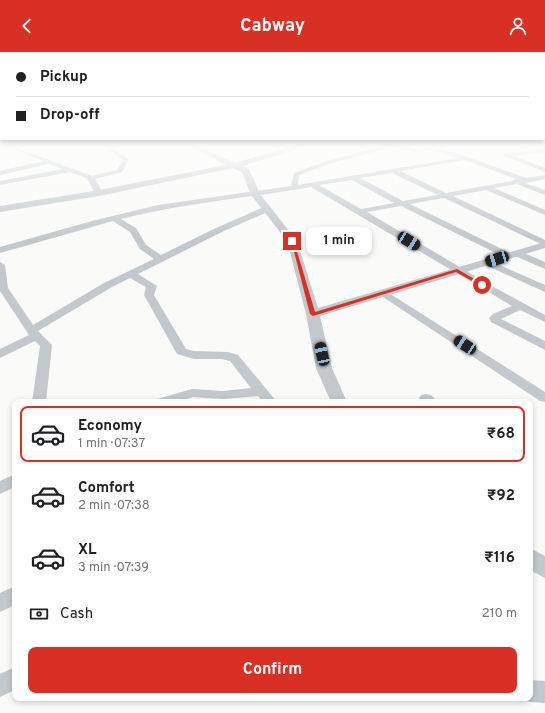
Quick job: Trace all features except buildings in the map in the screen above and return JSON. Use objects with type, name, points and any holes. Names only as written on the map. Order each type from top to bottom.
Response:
[{"type":"street","points":[[0,183],[38,176]]},
{"type":"street","points":[[85,176],[91,178],[103,176]]},
{"type":"street","points":[[0,209],[99,193],[185,176]]},
{"type":"street","points":[[248,176],[256,194],[292,241],[313,314],[324,368],[338,399]]},
{"type":"street","points":[[294,188],[296,176]]},
{"type":"street","points":[[0,250],[149,209],[222,196],[256,194],[294,188],[359,176]]},
{"type":"street","points":[[405,176],[545,244]]},
{"type":"street","points":[[514,176],[525,180]]},
{"type":"street","points":[[352,177],[401,203],[512,254],[545,266]]},
{"type":"street","points":[[360,211],[515,181],[545,177]]},
{"type":"street","points":[[91,178],[99,193]]},
{"type":"street","points":[[515,181],[545,193]]},
{"type":"street","points":[[312,184],[360,211],[457,271],[545,319]]},
{"type":"street","points":[[486,187],[545,213]]},
{"type":"street","points":[[0,354],[108,285],[267,209]]},
{"type":"street","points":[[114,218],[133,230],[143,248],[161,259]]},
{"type":"street","points":[[313,314],[545,244]]},
{"type":"street","points":[[486,262],[545,289]]},
{"type":"street","points":[[0,265],[3,288],[33,333],[46,345],[39,399]]},
{"type":"street","points":[[131,274],[152,286],[148,293],[181,351],[192,355],[234,358],[268,399]]},
{"type":"street","points":[[384,293],[545,398]]},
{"type":"street","points":[[521,306],[497,316],[495,320],[545,346]]},
{"type":"street","points":[[173,399],[199,392],[223,395],[261,391]]},
{"type":"street","points":[[0,488],[12,482]]},
{"type":"street","points":[[533,560],[545,568]]},
{"type":"street","points":[[0,604],[12,597]]},
{"type":"street","points":[[0,686],[12,680]]},
{"type":"street","points":[[533,691],[545,692]]},
{"type":"route","points":[[292,241],[313,314],[457,271],[482,285]]}]
